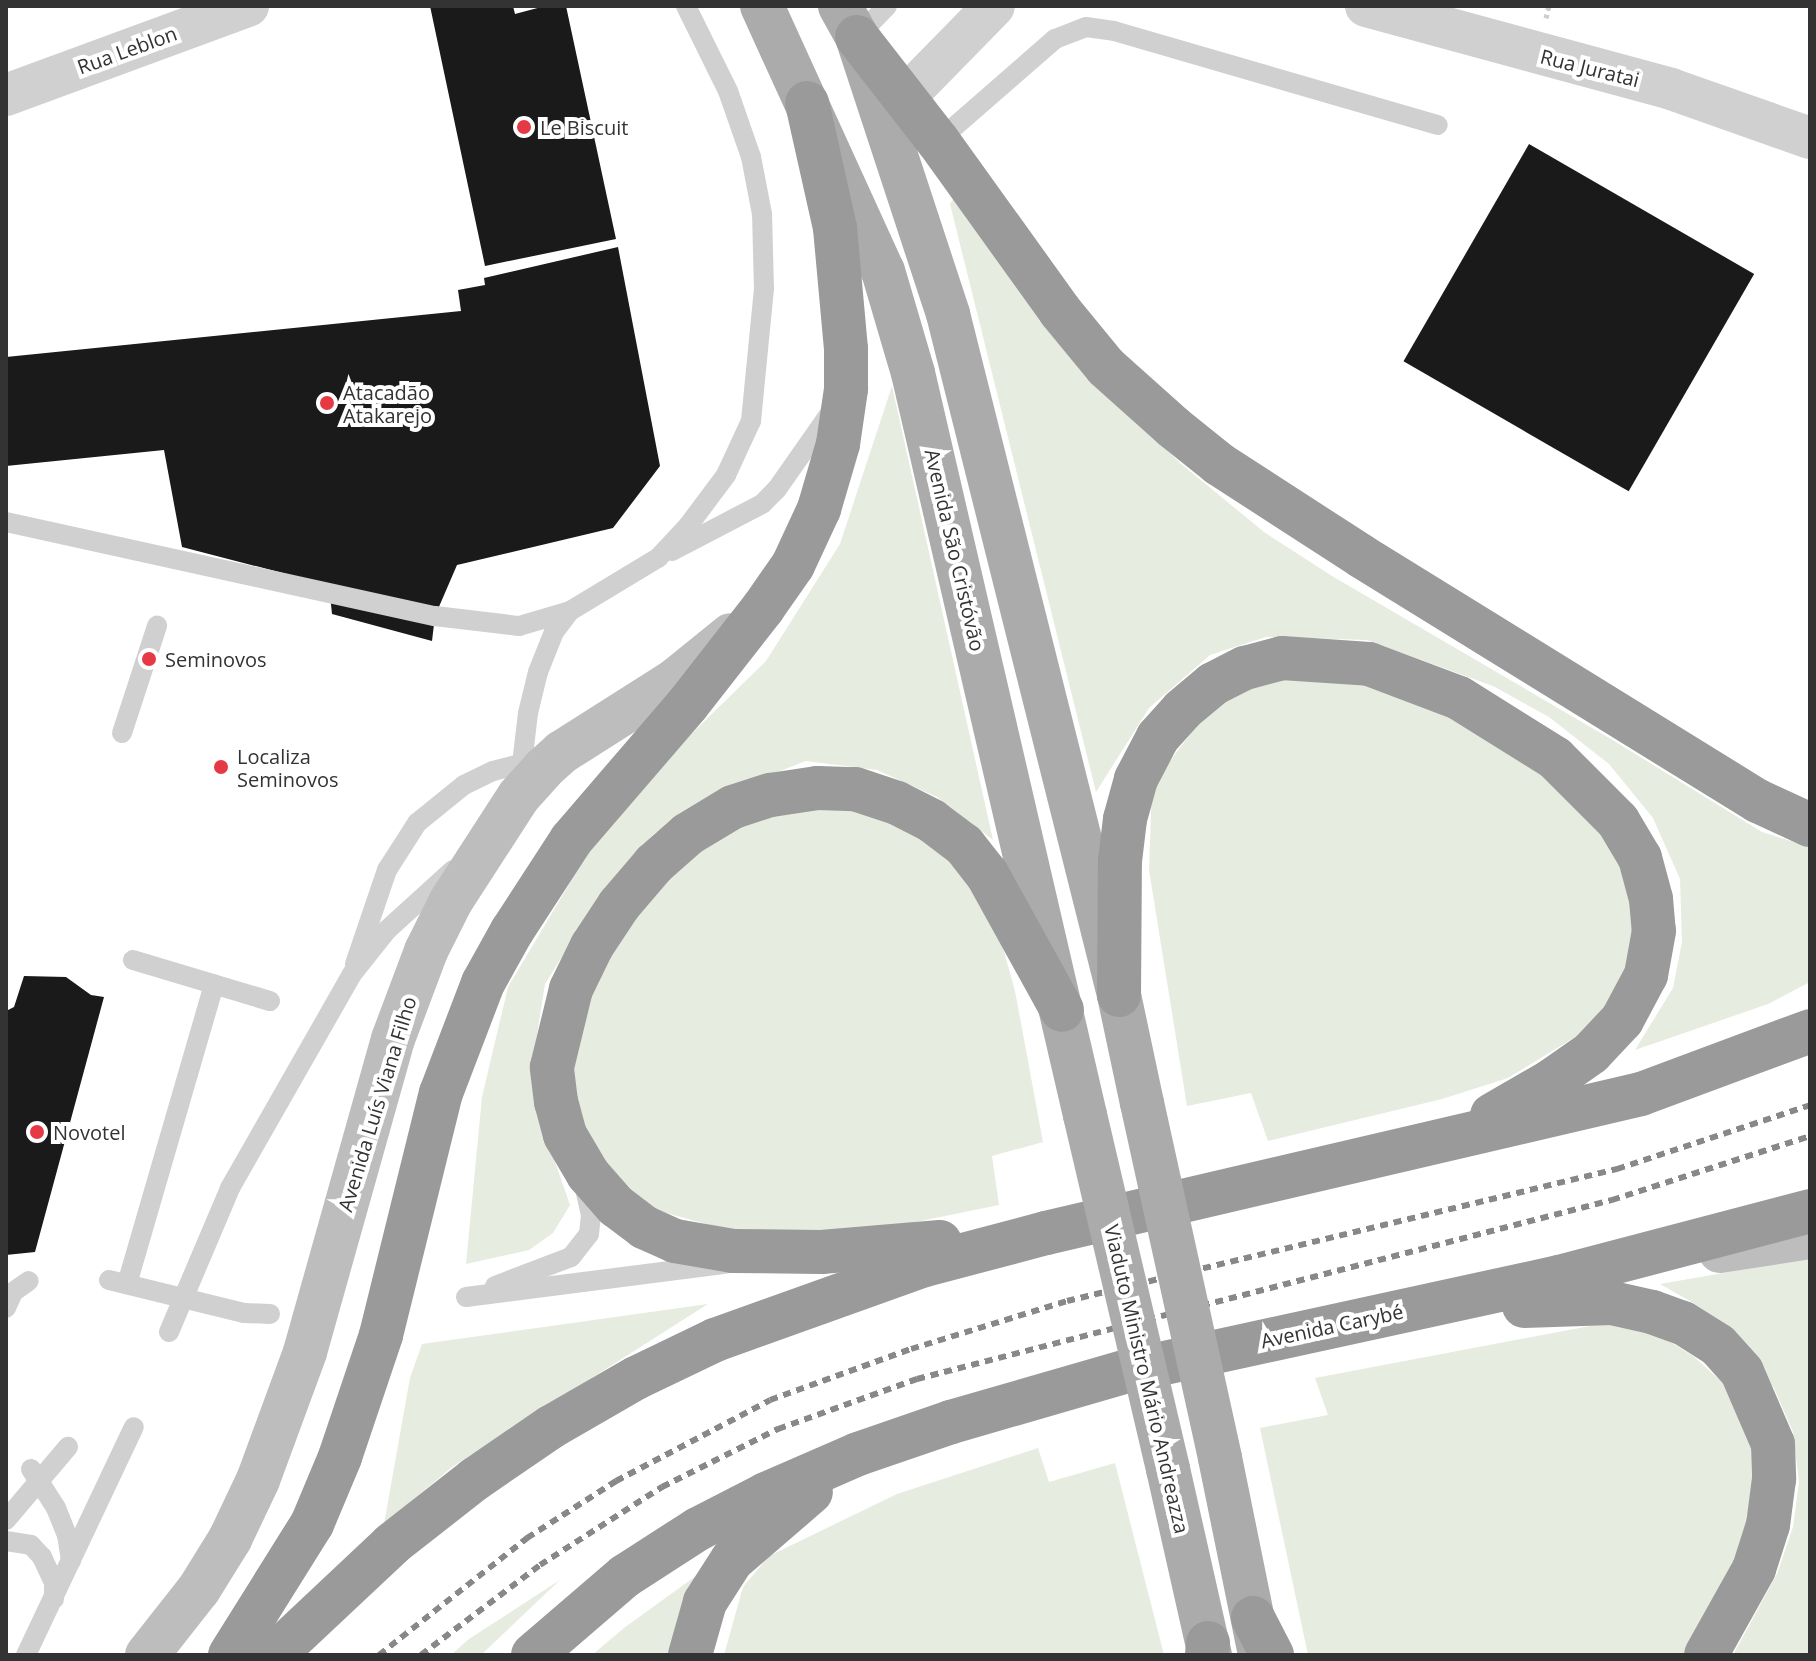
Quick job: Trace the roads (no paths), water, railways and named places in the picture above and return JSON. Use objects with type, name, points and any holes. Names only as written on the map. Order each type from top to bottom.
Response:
[{"type":"highway","points":[[848,22],[938,141],[1022,262],[1106,367],[1219,464],[1758,801],[1810,825]]},
{"type":"highway","points":[[230,1655],[312,1524],[340,1457],[381,1335],[441,1093],[483,983],[512,931],[571,840],[688,704],[763,608],[793,565],[819,509],[838,444],[846,389],[843,297],[835,228],[807,103]]},
{"type":"highway","points":[[1119,995],[1120,861],[1125,819],[1136,779],[1158,737],[1182,710],[1213,684],[1245,668],[1282,658],[1369,664],[1459,698],[1555,758],[1618,821],[1640,858],[1651,899],[1654,931],[1646,975],[1640,987],[1622,1020],[1591,1053],[1551,1081],[1445,1142]]},
{"type":"highway","points":[[1046,1233],[821,1252],[733,1251],[675,1241],[644,1227],[616,1206],[588,1174],[565,1135],[556,1102],[552,1067],[571,989],[592,946],[619,905],[654,864],[688,834],[733,807],[771,795],[817,788],[855,789],[897,803],[932,821],[964,845],[987,874],[1062,1010]]},
{"type":"highway","points":[[274,1655],[392,1544],[475,1479],[551,1427],[636,1378],[715,1340],[856,1287],[1046,1233],[1641,1094],[1810,1031]]},
{"type":"highway","name":"Avenida Carybé","points":[[858,1454],[951,1422],[1128,1371],[1559,1277],[1810,1211]]},
{"type":"highway","points":[[1370,1318],[1570,1302],[1612,1303],[1683,1323],[1718,1345],[1742,1372],[1760,1408],[1773,1444],[1774,1479],[1768,1525],[1754,1569],[1706,1655]]},
{"type":"highway","points":[[533,1655],[625,1576],[698,1529],[766,1494],[858,1454]]},
{"type":"highway","points":[[690,1655],[705,1602],[732,1560],[858,1454]]},
{"type":"main road","name":"Avenida São Cristóvão","points":[[762,6],[883,271],[913,373],[1085,1115]]},
{"type":"main road","points":[[848,22],[948,314],[1119,995],[1262,1643]]},
{"type":"main road","name":"Avenida Luís Viana Filho","points":[[147,1655],[199,1589],[230,1539],[258,1480],[305,1352],[393,1039],[426,951],[451,901],[542,758],[674,681],[763,608]]},
{"type":"main road","name":"Viaduto Ministro Mário Andreazza","points":[[1085,1115],[1208,1651]]},
{"type":"main road","points":[[1559,1277],[1810,1237]]},
{"type":"street","name":"Rua Leblon","points":[[6,95],[248,6]]},
{"type":"street","points":[[905,97],[994,6]]},
{"type":"street","name":"Rua Juratai","points":[[1366,6],[1671,89],[1810,138]]},
{"type":"lane","points":[[658,558],[688,526],[726,475],[751,421],[764,289],[762,214],[751,157],[728,91],[686,6]]},
{"type":"lane","points":[[848,22],[887,6]]},
{"type":"lane","points":[[938,141],[1055,39],[1086,27],[1114,31],[1438,125]]},
{"type":"lane","points":[[6,522],[435,616],[519,626],[570,611],[658,558],[762,504],[777,489],[846,389]]},
{"type":"lane","points":[[352,974],[387,870],[417,823],[464,785],[493,771],[542,758],[528,713],[538,672],[554,632],[570,611]]},
{"type":"lane","points":[[122,733],[157,626]]},
{"type":"lane","points":[[169,1332],[230,1188],[352,974],[387,930],[492,837]]},
{"type":"lane","points":[[133,960],[270,1001]]},
{"type":"lane","points":[[214,984],[118,1282],[244,1313],[270,1314]]},
{"type":"lane","points":[[577,1154],[591,1215],[589,1234],[571,1257],[466,1297],[821,1252]]},
{"type":"lane","points":[[6,1308],[13,1292],[29,1281]]},
{"type":"lane","points":[[26,1655],[134,1427]]},
{"type":"lane","points":[[6,1520],[36,1475],[68,1447]]},
{"type":"lane","points":[[36,1475],[67,1535],[71,1561]]},
{"type":"lane","points":[[6,1541],[31,1545],[42,1557],[54,1583],[54,1599]]},
{"type":"railway","points":[[379,1655],[527,1538],[616,1481],[770,1400],[911,1349],[1067,1301],[1617,1169],[1810,1105]]},
{"type":"railway","points":[[421,1655],[540,1565],[662,1487],[778,1429],[917,1379],[1612,1200],[1810,1136]]},
{"type":"place","name":"Le Biscuit","points":[[524,127]]},
{"type":"place","name":"Atacadão Atakarejo","points":[[327,403]]},
{"type":"place","name":"Seminovos","points":[[149,659]]},
{"type":"place","name":"Localiza Seminovos","points":[[221,767]]},
{"type":"place","name":"Novotel","points":[[37,1132]]}]
